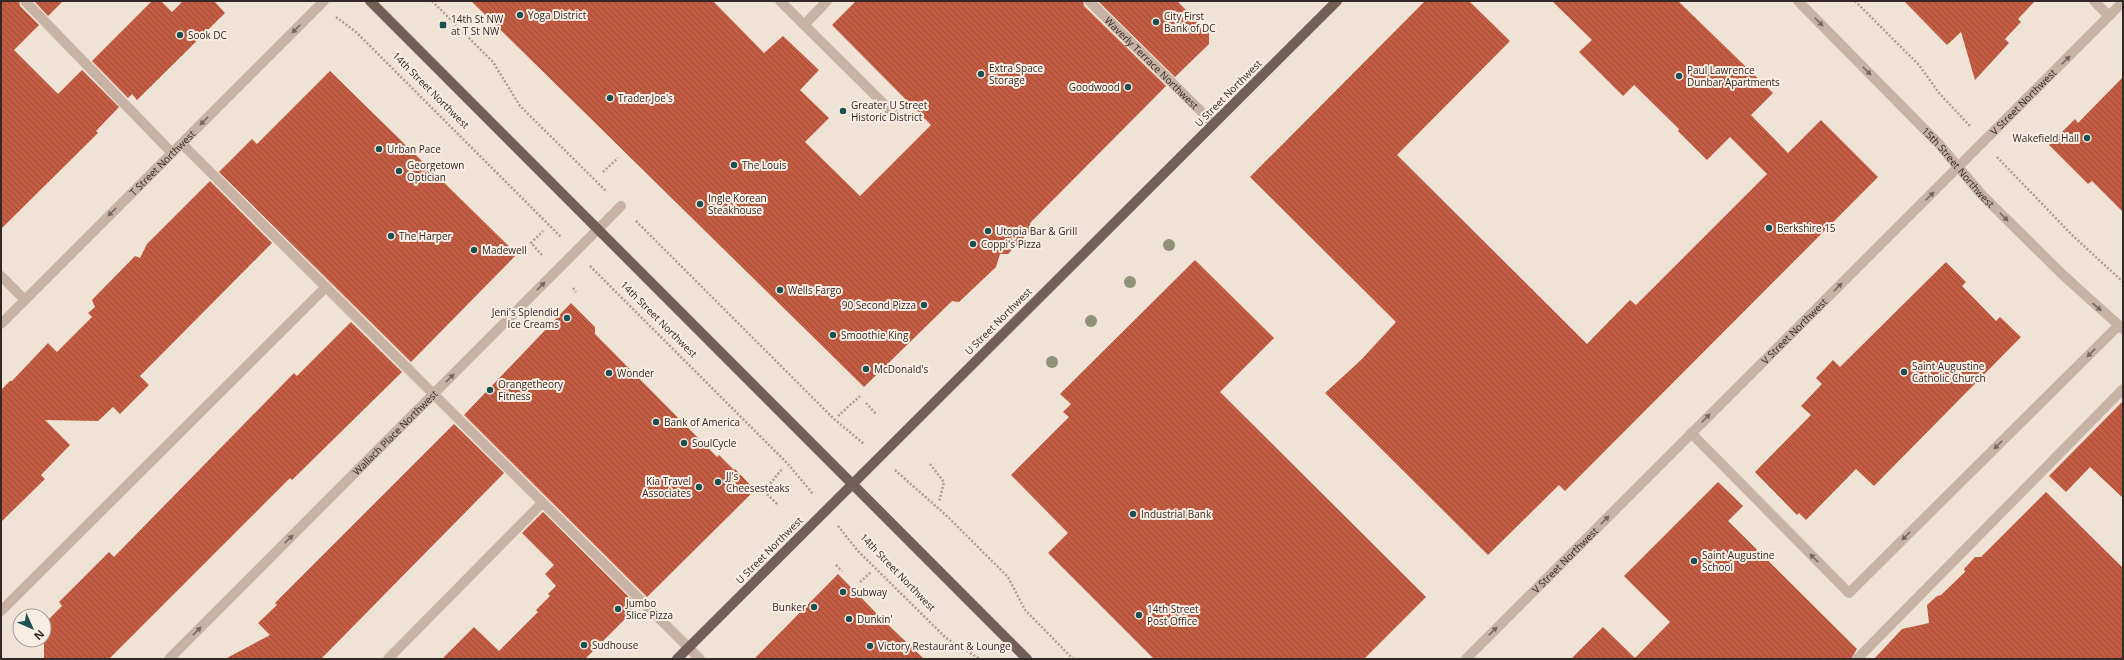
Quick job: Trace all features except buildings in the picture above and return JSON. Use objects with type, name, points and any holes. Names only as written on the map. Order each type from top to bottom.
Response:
[{"type":"main road","name":"14th Street Northwest","points":[[370,1],[1027,659]]},
{"type":"main road","name":"U Street Northwest","points":[[677,659],[1337,1]]},
{"type":"street","points":[[25,1],[172,153]]},
{"type":"street","points":[[780,1],[895,115]]},
{"type":"street","points":[[804,24],[827,1]]},
{"type":"street","name":"Waverly Terrace Northwest","points":[[1089,1],[1214,124]]},
{"type":"street","name":"15th Street Northwest","points":[[1798,1],[1939,144],[1982,195],[2052,265],[2121,328]]},
{"type":"street","points":[[2094,1],[2109,16]]},
{"type":"street","name":"V Street Northwest","points":[[1466,659],[2123,2]]},
{"type":"street","name":"T Street Northwest","points":[[1,324],[322,3]]},
{"type":"street","points":[[182,144],[700,659]]},
{"type":"street","name":"Wallach Place Northwest","points":[[169,659],[621,206]]},
{"type":"street","points":[[1,276],[25,300]]},
{"type":"street","points":[[1,612],[326,287]]},
{"type":"street","points":[[1691,433],[1849,593],[2121,328]]},
{"type":"street","points":[[1857,659],[2123,389]]},
{"type":"street","points":[[388,659],[542,503]]},
{"type":"path","points":[[432,1],[493,62],[520,106],[834,419],[918,489],[1008,577],[1025,610],[1073,659]]},
{"type":"path","name":"14th Street Northwest","points":[[322,3],[356,32],[787,463],[858,551],[946,638],[980,659]]},
{"type":"path","points":[[603,172],[618,158]]},
{"type":"path","points":[[542,255],[531,243],[543,231]]},
{"type":"path","points":[[573,288],[576,292]]},
{"type":"path","points":[[838,416],[860,396]]},
{"type":"path","points":[[866,404],[876,414]]},
{"type":"path","points":[[930,464],[944,482],[939,502]]},
{"type":"path","points":[[777,504],[764,491],[783,468]]},
{"type":"path","points":[[836,565],[842,571]]},
{"type":"path","points":[[860,582],[871,572]]},
{"type":"place","name":"Yoga District","points":[[520,15]]},
{"type":"place","name":"City First Bank of DC","points":[[1156,22]]},
{"type":"place","name":"14th St NW at T St NW","points":[[443,25]]},
{"type":"place","name":"Sook DC","points":[[180,35]]},
{"type":"place","name":"Extra Space Storage","points":[[981,74]]},
{"type":"place","name":"Paul Lawrence Dunbar Apartments","points":[[1679,76]]},
{"type":"place","name":"Goodwood","points":[[1128,87]]},
{"type":"place","name":"Trader Joe's","points":[[610,98]]},
{"type":"place","name":"Greater U Street Historic District","points":[[843,111]]},
{"type":"place","name":"Wakefield Hall","points":[[2087,138]]},
{"type":"place","name":"Urban Pace","points":[[379,149]]},
{"type":"place","name":"The Louis","points":[[734,165]]},
{"type":"place","name":"Georgetown Optician","points":[[399,171]]},
{"type":"place","name":"Ingle Korean Steakhouse","points":[[700,204]]},
{"type":"place","name":"Berkshire 15","points":[[1769,228]]},
{"type":"place","name":"Utopia Bar & Grill","points":[[988,231]]},
{"type":"place","name":"The Harper","points":[[391,236]]},
{"type":"place","name":"Coppi's Pizza","points":[[973,244]]},
{"type":"place","name":"Madewell","points":[[474,250]]},
{"type":"place","name":"Wells Fargo","points":[[780,290]]},
{"type":"place","name":"90 Second Pizza","points":[[924,305]]},
{"type":"place","name":"Jeni's Splendid Ice Creams","points":[[567,318]]},
{"type":"place","name":"Smoothie King","points":[[833,335]]},
{"type":"place","name":"McDonald's","points":[[866,369]]},
{"type":"place","name":"Saint Augustine Catholic Church","points":[[1904,372]]},
{"type":"place","name":"Wonder","points":[[609,373]]},
{"type":"place","name":"Orangetheory Fitness","points":[[490,390]]},
{"type":"place","name":"Bank of America","points":[[656,422]]},
{"type":"place","name":"SoulCycle","points":[[684,443]]},
{"type":"place","name":"JJ's Cheesesteaks","points":[[718,482]]},
{"type":"place","name":"Kia Travel Associates","points":[[699,487]]},
{"type":"place","name":"Industrial Bank","points":[[1133,514]]},
{"type":"place","name":"Saint Augustine School","points":[[1694,561]]},
{"type":"place","name":"Subway","points":[[843,592]]},
{"type":"place","name":"Bunker","points":[[814,607]]},
{"type":"place","name":"Jumbo Slice Pizza","points":[[618,609]]},
{"type":"place","name":"14th Street Post Office","points":[[1139,615]]},
{"type":"place","name":"Dunkin'","points":[[849,619]]},
{"type":"place","name":"Sudhouse","points":[[584,645]]},
{"type":"place","name":"Victory Restaurant & Lounge","points":[[870,646]]}]
